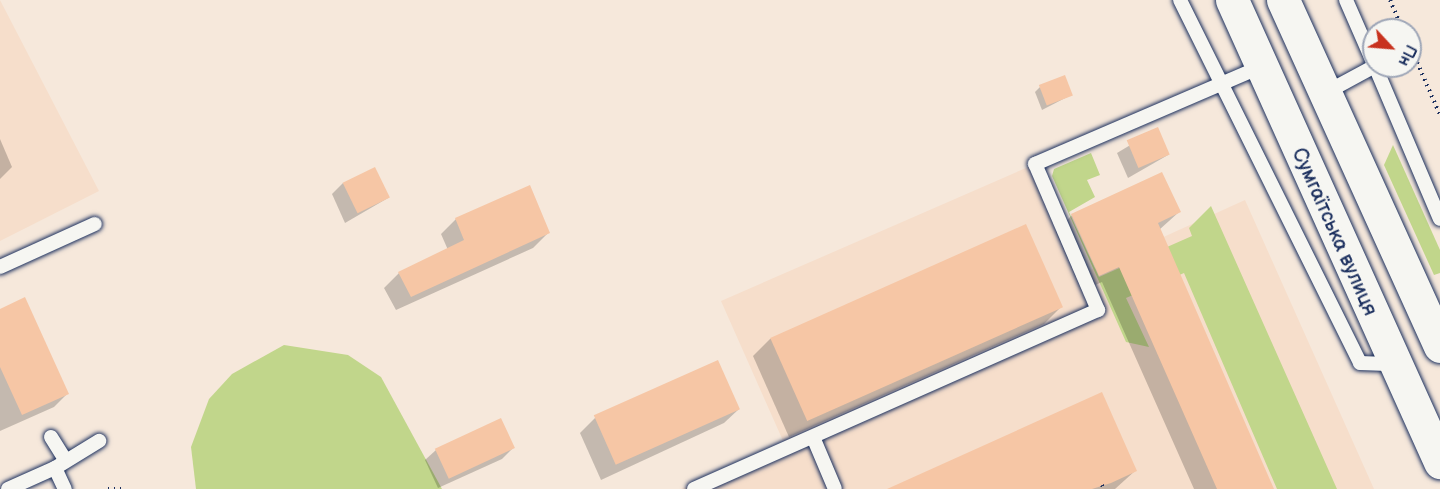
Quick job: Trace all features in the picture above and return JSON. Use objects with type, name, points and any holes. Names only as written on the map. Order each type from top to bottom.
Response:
[{"type":"main road","name":"Сумгаїтська вулиця","points":[[1232,0],[1260,67],[1440,462]]},
{"type":"main road","points":[[1283,0],[1440,346]]},
{"type":"lane","points":[[1180,0],[1360,363],[1394,364]]},
{"type":"lane","points":[[1346,0],[1362,36]]},
{"type":"lane","points":[[694,489],[1098,310],[1035,164],[1260,67]]},
{"type":"lane","points":[[1325,93],[1362,73]]},
{"type":"lane","points":[[1380,78],[1440,219]]},
{"type":"lane","points":[[0,267],[95,224]]},
{"type":"lane","points":[[51,437],[61,464],[65,489]]},
{"type":"lane","points":[[813,437],[836,489]]},
{"type":"lane","points":[[8,489],[61,464],[99,441]]},
{"type":"path","points":[[1390,0],[1398,18]]},
{"type":"path","points":[[1422,74],[1440,115]]},
{"type":"path","points":[[108,489],[126,489]]},
{"type":"shaded area","points":[[0,0],[99,191],[0,241]]},
{"type":"shaded area","points":[[1035,164],[1082,274],[1245,200],[1374,489],[681,489],[784,443],[721,301]]},
{"type":"green space","points":[[1393,145],[1440,250],[1440,273],[1434,275],[1384,165]]},
{"type":"green space","points":[[1091,153],[1100,175],[1087,180],[1095,197],[1069,212],[1099,277],[1192,236],[1189,228],[1211,206],[1337,489],[1277,489],[1184,273],[1126,298],[1149,347],[1126,342],[1052,176],[1054,169]]},
{"type":"green space","points":[[284,345],[348,355],[381,377],[442,489],[196,489],[191,447],[209,399],[232,374]]},
{"type":"building","points":[[1065,75],[1073,96],[1047,106],[1039,85]]},
{"type":"building","points":[[1158,127],[1170,155],[1138,168],[1127,140]]},
{"type":"building","points":[[375,167],[390,198],[358,213],[343,183]]},
{"type":"building","points":[[1162,172],[1181,212],[1158,223],[1274,489],[1217,489],[1119,267],[1099,276],[1071,214]]},
{"type":"building","points":[[530,185],[550,233],[411,297],[398,272],[464,240],[455,218]]},
{"type":"building","points":[[1026,224],[1063,307],[807,421],[770,338]]},
{"type":"building","points":[[25,297],[69,394],[22,415],[0,367],[0,309]]},
{"type":"building","points":[[718,360],[740,409],[616,465],[594,415]]},
{"type":"building","points":[[1102,392],[1137,471],[1111,483],[1092,489],[887,489]]},
{"type":"building","points":[[501,418],[515,448],[449,479],[435,449]]}]
